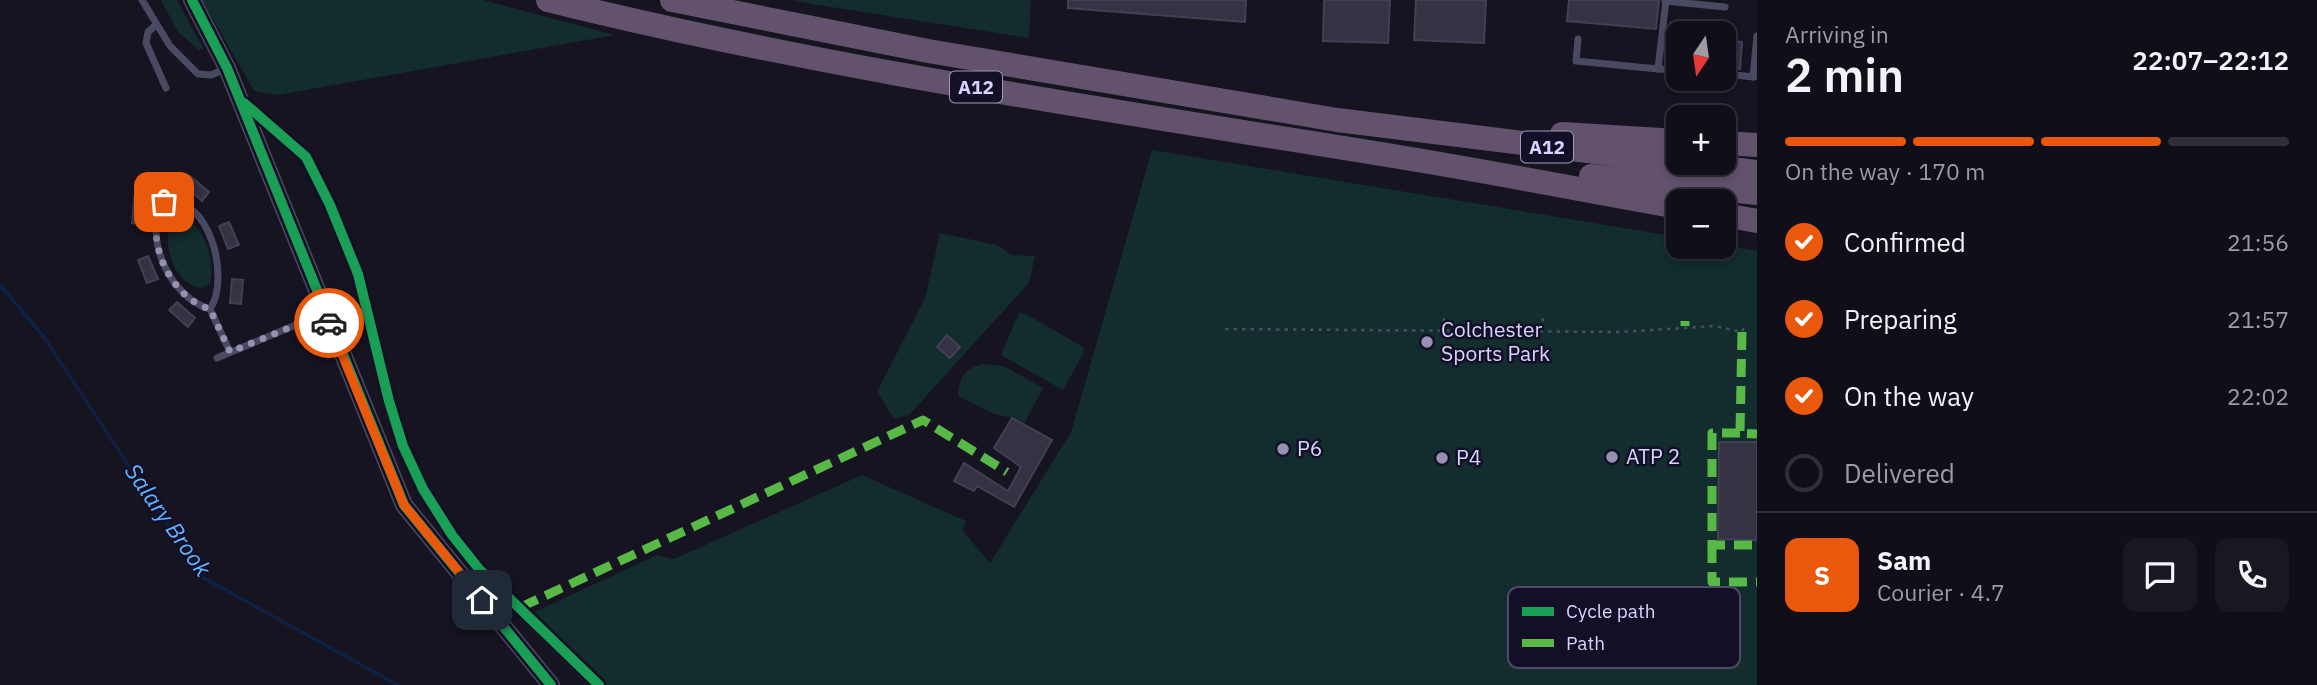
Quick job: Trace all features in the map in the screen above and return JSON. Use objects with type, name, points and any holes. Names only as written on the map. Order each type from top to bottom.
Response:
[{"type":"highway","name":"A12","points":[[548,0],[693,36],[872,69],[1406,158],[1666,205]]},
{"type":"highway","name":"A12","points":[[672,0],[928,51],[1337,120],[1757,172]]},
{"type":"highway","name":"A12","points":[[1337,120],[1666,140]]},
{"type":"highway","points":[[1736,144],[1757,145]]},
{"type":"highway","name":"A12","points":[[1406,158],[1757,193]]},
{"type":"highway","points":[[1736,217],[1757,221]]},
{"type":"street","points":[[192,0],[227,68],[404,505],[551,685]]},
{"type":"lane","points":[[142,0],[170,46],[198,74],[211,75],[227,68]]},
{"type":"lane","points":[[1658,69],[1665,1],[1725,8]]},
{"type":"lane","points":[[156,25],[148,32],[146,43],[166,88]]},
{"type":"lane","points":[[1736,75],[1755,77],[1757,36]]},
{"type":"lane","points":[[1578,39],[1576,61],[1666,69]]},
{"type":"lane","points":[[172,200],[192,211],[215,246],[220,277],[218,298],[210,309],[197,306],[183,295],[164,261],[159,248],[157,224],[158,210],[164,202],[172,200]]},
{"type":"lane","points":[[210,309],[230,352]]},
{"type":"lane","points":[[217,358],[325,313]]},
{"type":"path","points":[[1443,330],[1444,317]]},
{"type":"path","points":[[1542,330],[1543,317]]},
{"type":"path","points":[[1225,329],[1621,332],[1714,326],[1742,332],[1744,327]]},
{"type":"green space","points":[[161,0],[177,0],[204,49],[199,50],[178,32]]},
{"type":"green space","points":[[202,0],[483,0],[615,35],[278,95],[254,91]]},
{"type":"green space","points":[[791,0],[1031,0],[1029,38],[812,4]]},
{"type":"green space","name":"Colchester Sports Park","points":[[1152,150],[1666,235],[1666,259],[1736,259],[1736,247],[1757,251],[1757,685],[587,685],[519,619],[657,555],[674,559],[862,475],[966,521],[962,530],[990,563],[1071,432]]},
{"type":"green space","points":[[175,216],[185,219],[200,232],[209,252],[210,283],[202,288],[183,279],[172,261],[168,229],[170,219]]},
{"type":"green space","points":[[940,233],[997,245],[1012,255],[1035,256],[1029,283],[909,415],[894,419],[877,392],[925,298]]},
{"type":"green space","points":[[1019,313],[1024,313],[1083,347],[1084,352],[1063,390],[1001,355]]},
{"type":"green space","points":[[983,364],[1004,366],[1043,388],[1024,424],[994,414],[958,396],[964,374]]},
{"type":"building","points":[[1068,0],[1246,0],[1245,22],[1068,8]]},
{"type":"building","points":[[1324,0],[1390,0],[1388,43],[1323,41]]},
{"type":"building","points":[[1416,0],[1486,0],[1484,43],[1414,40]]},
{"type":"building","points":[[1569,0],[1659,0],[1656,29],[1567,21]]},
{"type":"building","points":[[1736,41],[1742,42],[1740,69],[1736,69]]},
{"type":"building","points":[[190,176],[209,192],[202,201],[183,184]]},
{"type":"building","points":[[134,198],[146,199],[143,224],[132,223]]},
{"type":"building","points":[[229,222],[239,245],[228,249],[219,226]]},
{"type":"building","points":[[148,256],[158,279],[147,283],[138,260]]},
{"type":"building","points":[[232,279],[243,280],[241,304],[230,303]]},
{"type":"building","points":[[177,302],[195,318],[188,327],[169,310]]},
{"type":"building","points":[[947,335],[960,347],[950,358],[937,347]]},
{"type":"building","points":[[1012,418],[1052,440],[1014,507],[977,486],[974,491],[954,481],[964,463],[1008,491],[1021,467],[994,448]]},
{"type":"building","points":[[1719,442],[1757,442],[1757,540],[1718,539]]},
{"type":"waterway","name":"Salary Brook","points":[[0,285],[44,337],[202,577],[398,685]]},
{"type":"marked path","points":[[1685,321],[1685,326]]},
{"type":"marked path","points":[[1742,332],[1740,433],[1757,434]]},
{"type":"marked path","points":[[521,607],[923,420],[1007,472]]},
{"type":"marked path","points":[[1740,433],[1712,433],[1712,545],[1757,545]]},
{"type":"marked path","points":[[1712,545],[1712,582],[1757,582]]},
{"type":"cycle path","points":[[192,0],[227,68],[404,505],[551,685]]},
{"type":"cycle path","points":[[244,103],[306,157],[330,205],[358,274],[389,401],[403,446],[423,489],[452,535],[479,569],[599,685]]},
{"type":"way so far","points":[[164,202],[158,210],[158,241],[170,274],[183,295],[197,306],[210,309],[230,352],[325,313],[329,323]]},
{"type":"place","name":"Colchester Sports Park","points":[[1427,342]]},
{"type":"place","name":"P6","points":[[1283,449]]},
{"type":"place","name":"ATP 2","points":[[1612,457]]},
{"type":"place","name":"P4","points":[[1442,458]]},
{"type":"route","points":[[329,323],[404,505],[482,600]]}]
